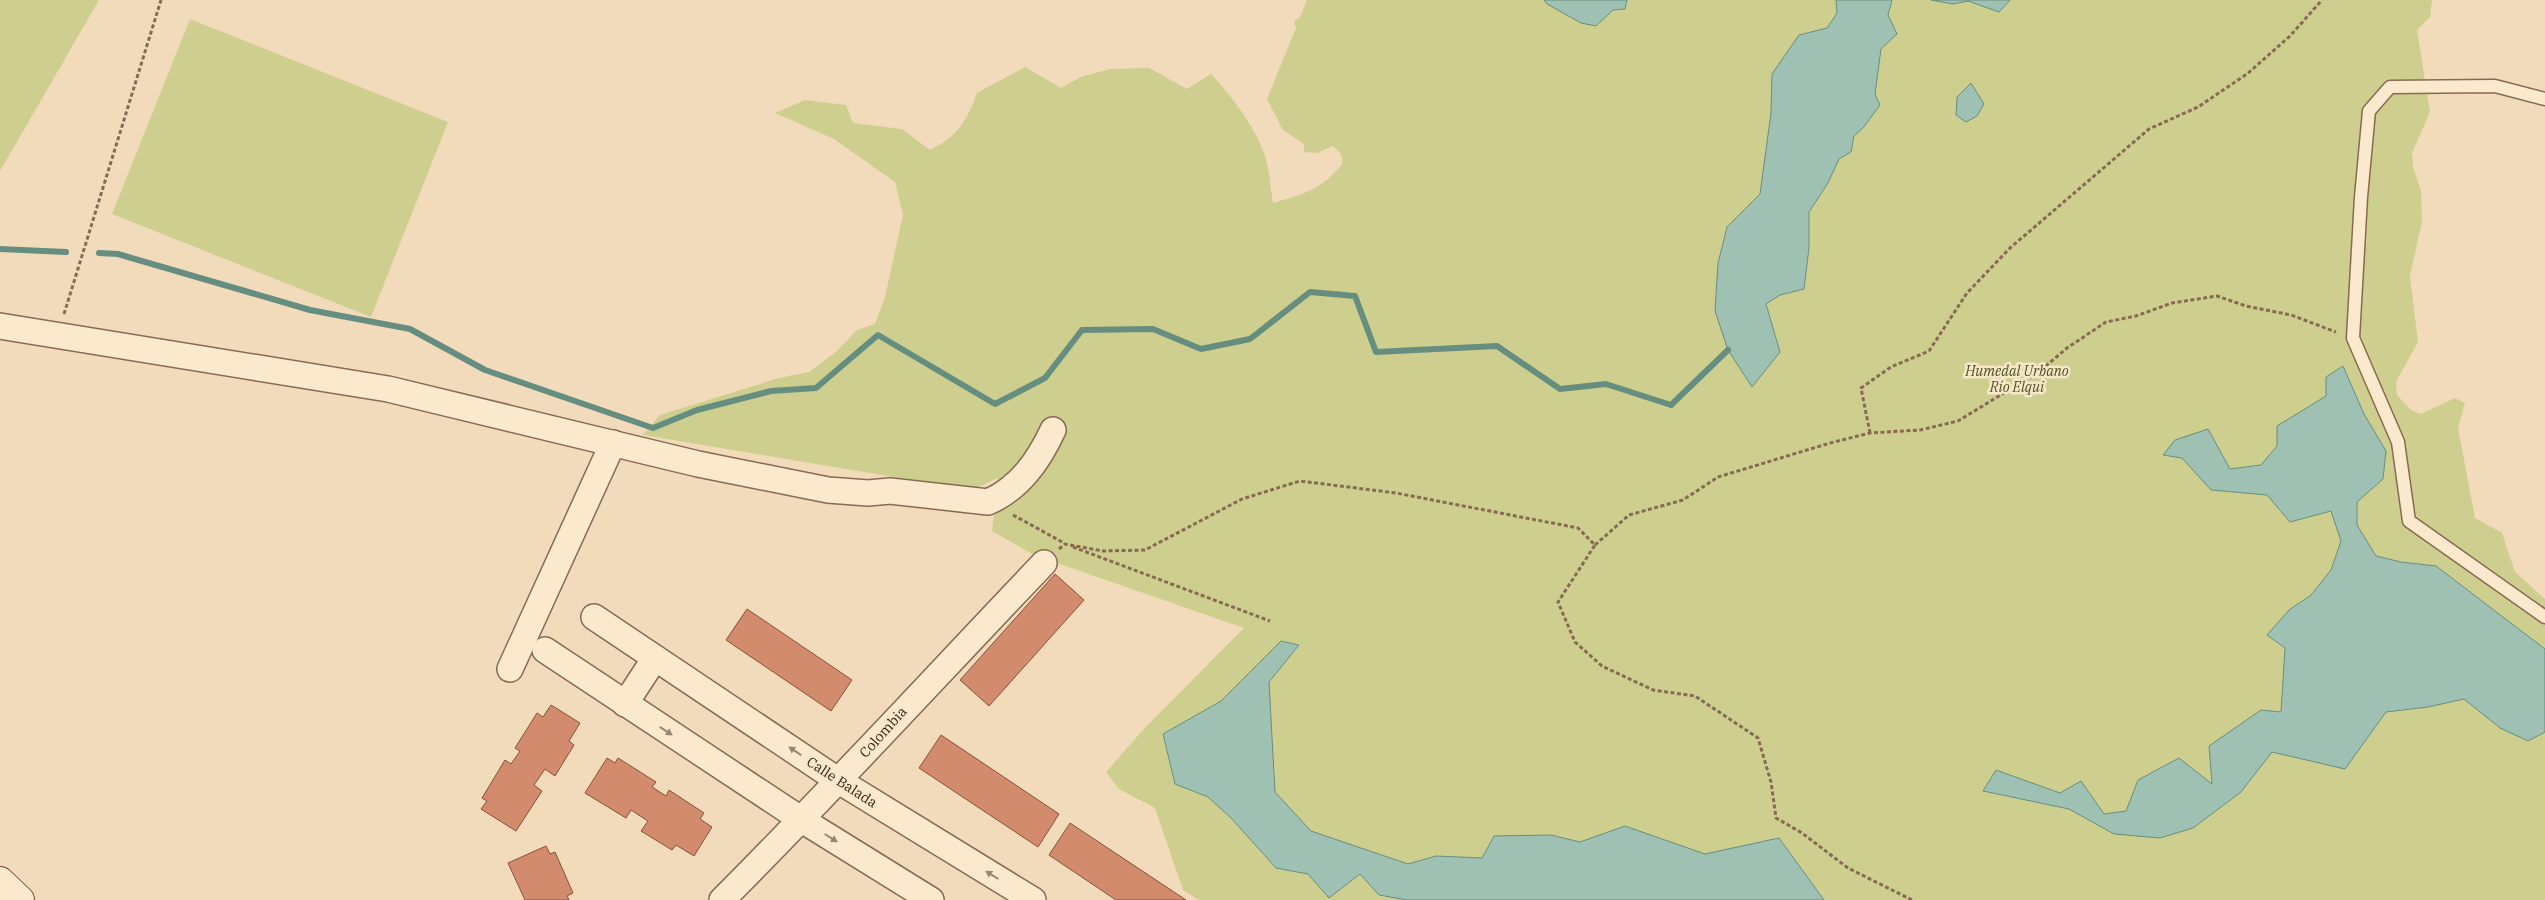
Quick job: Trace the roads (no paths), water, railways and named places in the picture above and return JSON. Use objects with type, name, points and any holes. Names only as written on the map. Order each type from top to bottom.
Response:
[{"type":"main road","points":[[0,881],[20,900]]},
{"type":"street","points":[[0,326],[388,389],[698,464],[828,490],[868,493],[890,491],[988,502],[1002,496],[1025,476],[1043,450],[1053,430]]},
{"type":"street","points":[[510,669],[613,443]]},
{"type":"street","name":"Colombia","points":[[722,900],[802,820],[1044,563]]},
{"type":"street","name":"Calle Balada","points":[[594,617],[839,781],[1033,900]]},
{"type":"street","points":[[545,650],[802,820],[931,900]]},
{"type":"street","points":[[625,704],[655,658]]},
{"type":"lane","points":[[2545,99],[2495,86],[2390,87],[2369,111],[2361,197],[2353,338],[2398,442],[2409,521],[2545,617]]},
{"type":"waterway","points":[[0,249],[66,252]]},
{"type":"waterway","points":[[99,253],[118,254],[310,310],[410,329],[485,370],[653,428],[697,410],[771,391],[816,388],[878,335],[995,404],[1045,378],[1082,330],[1153,329],[1201,349],[1250,339],[1310,292],[1355,296],[1376,352],[1497,346],[1560,389],[1606,384],[1671,405],[1728,350]]},
{"type":"park label","name":"Humedal Urbano Río Elqui","points":[[2017,380]]}]
